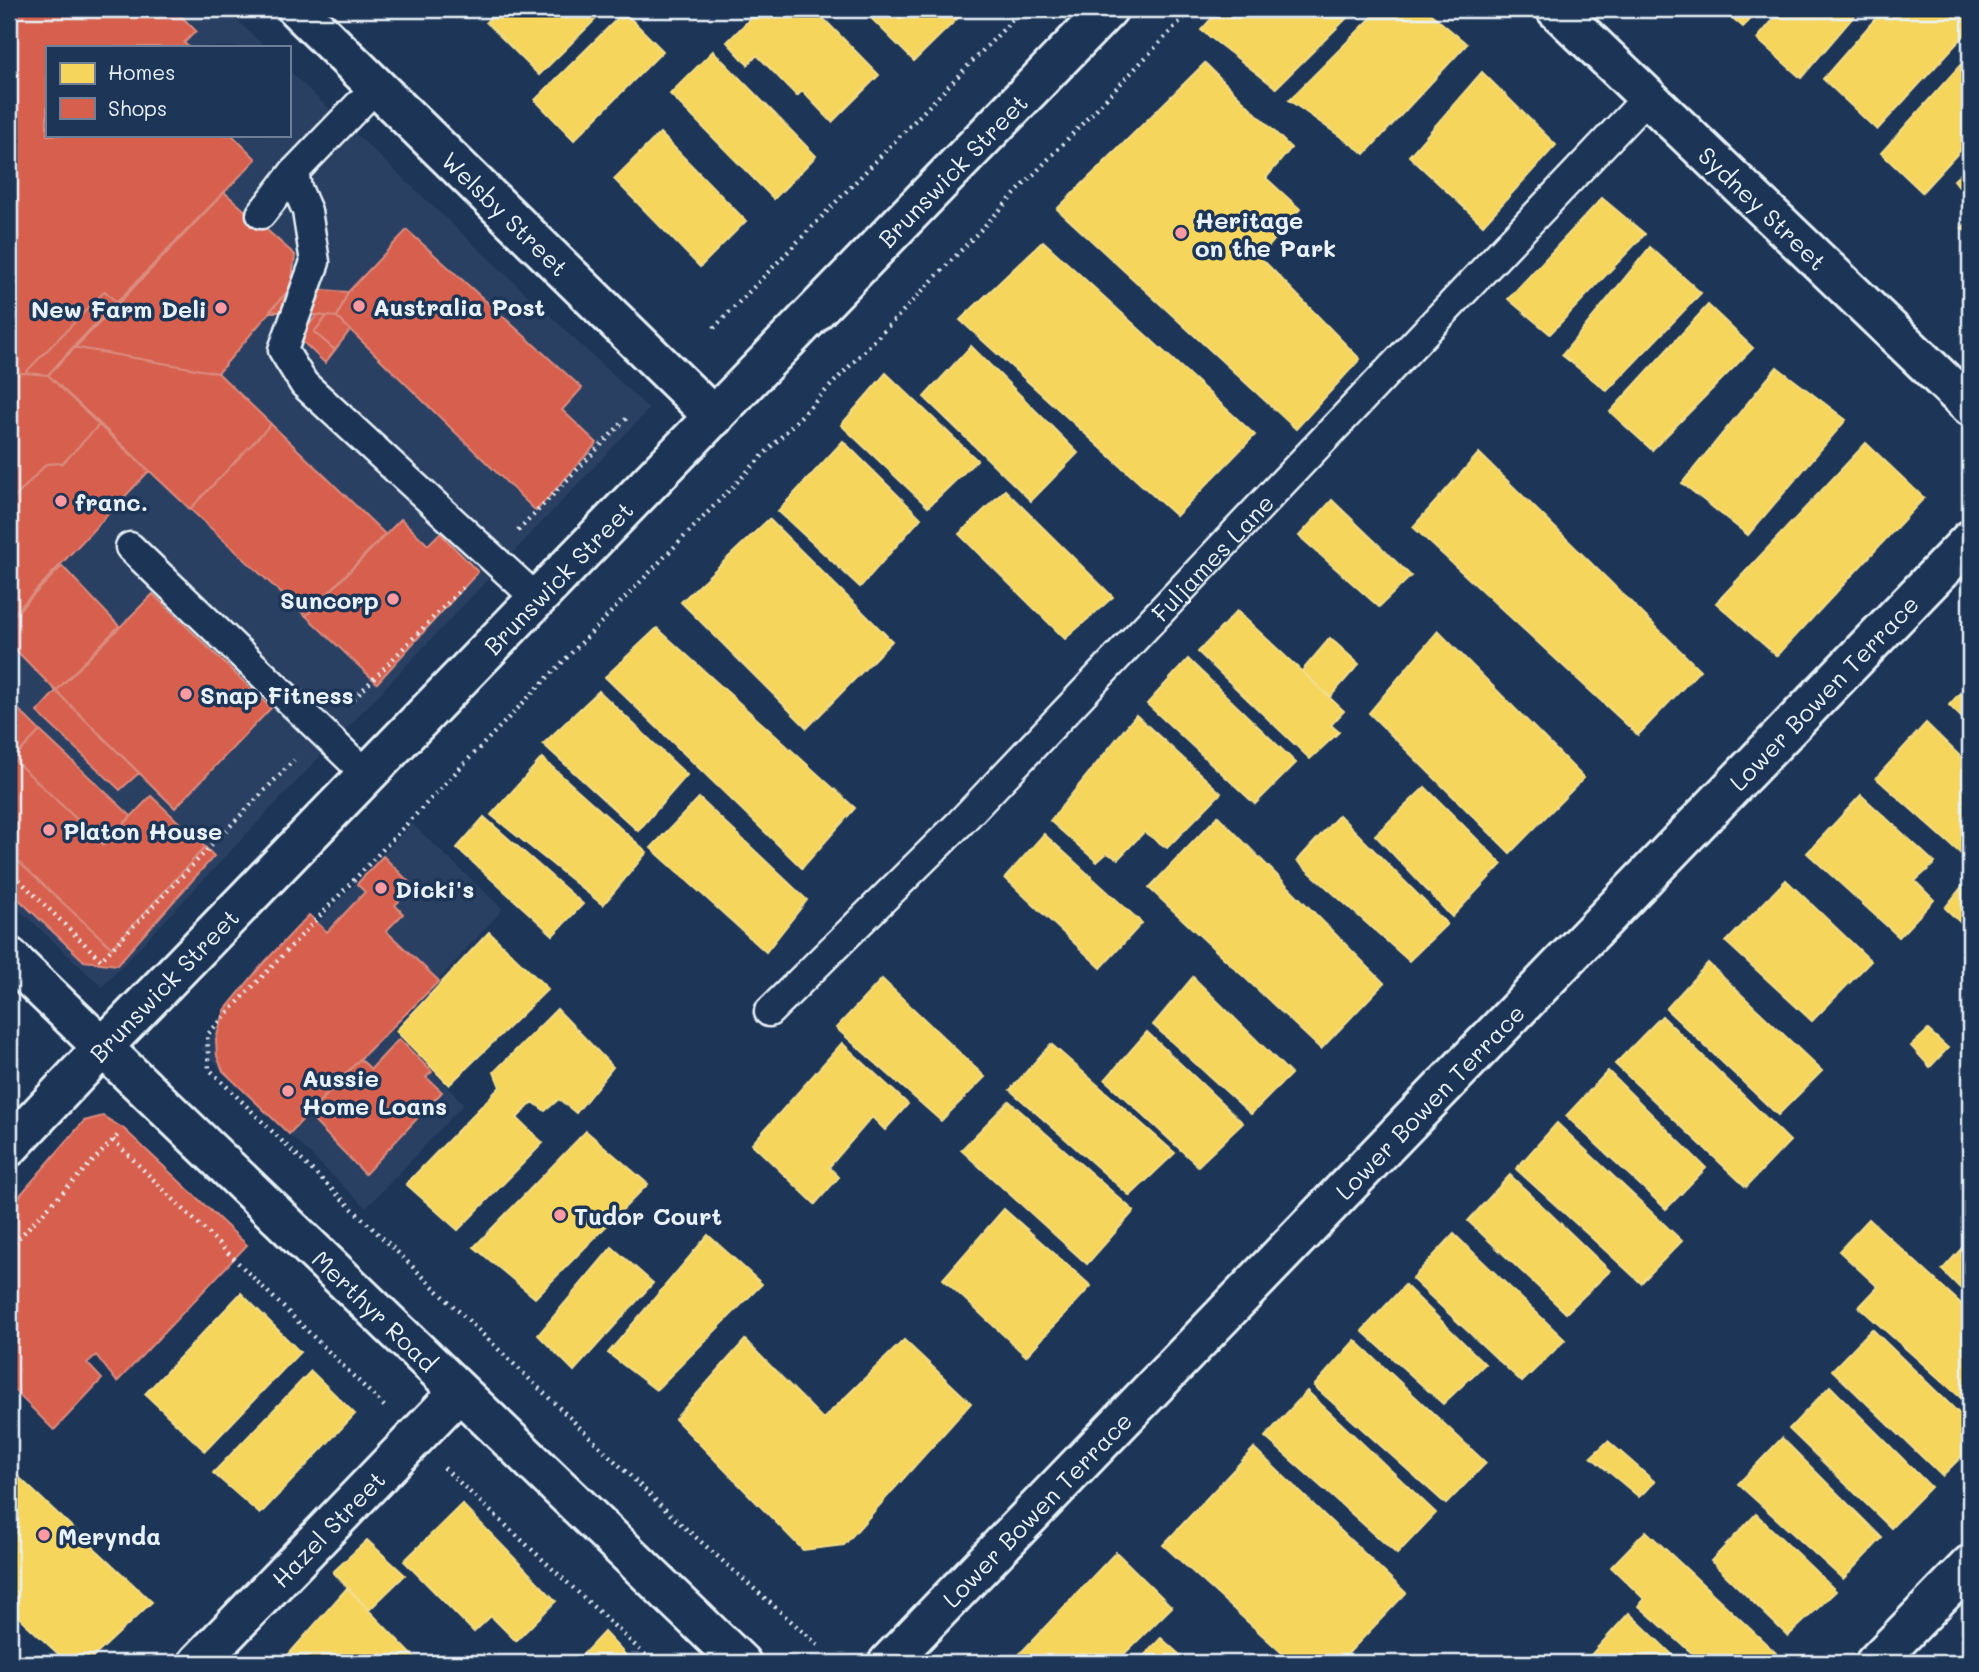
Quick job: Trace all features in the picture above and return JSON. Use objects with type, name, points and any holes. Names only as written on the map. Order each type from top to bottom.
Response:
[{"type":"street","name":"Welsby Street","points":[[297,9],[714,417]]},
{"type":"street","name":"Brunswick Street","points":[[9,1147],[1108,9]]},
{"type":"street","name":"Sydney Street","points":[[1556,9],[1970,406]]},
{"type":"street","name":"Lower Bowen Terrace","points":[[888,1663],[1970,540]]},
{"type":"street","name":"Merthyr Road","points":[[9,957],[741,1663]]},
{"type":"street","name":"Hazel Street","points":[[198,1663],[459,1392]]},
{"type":"street","points":[[1875,1663],[1970,1564]]},
{"type":"lane","points":[[261,214],[294,172],[377,86]]},
{"type":"lane","name":"Fuljames Lane","points":[[769,1012],[969,814],[1648,97]]},
{"type":"lane","points":[[294,172],[297,188],[307,211],[315,262],[283,350],[304,384],[537,599]]},
{"type":"lane","points":[[130,547],[367,775]]},
{"type":"path","points":[[714,328],[1023,9]]},
{"type":"path","points":[[818,1645],[674,1518],[209,1069],[207,1035],[458,770],[1192,9]]},
{"type":"path","points":[[202,1062],[209,1053]]},
{"type":"path","points":[[9,1248],[119,1134]]},
{"type":"path","points":[[113,1139],[389,1410]]},
{"type":"path","points":[[438,1462],[654,1663]]},
{"type":"shaded area","points":[[9,9],[225,9],[264,46],[46,46],[46,136],[290,136],[290,72],[649,409],[102,987],[9,900]]},
{"type":"shaded area","points":[[412,824],[503,909],[392,1031],[464,1104],[366,1208],[201,1049],[220,1025]]},
{"type":"building: Homes","points":[[498,9],[606,9],[539,75],[486,22]]},
{"type":"building: Homes","points":[[760,9],[814,9],[879,75],[832,122],[802,91],[797,96],[757,55],[748,65],[727,42]]},
{"type":"building: Homes","points":[[862,9],[967,9],[914,61]]},
{"type":"building: Homes","points":[[1220,9],[1356,9],[1276,88],[1201,30]]},
{"type":"building: Homes","points":[[1380,9],[1425,9],[1467,44],[1365,154],[1289,100]]},
{"type":"building: Homes","points":[[1722,9],[1761,9],[1743,27]]},
{"type":"building: Homes","points":[[1782,9],[1860,9],[1801,78],[1757,39]]},
{"type":"building: Homes","points":[[1898,9],[1970,9],[1970,29],[1877,130],[1823,79],[1882,11],[1890,19]]},
{"type":"building: Homes","points":[[624,12],[663,51],[574,140],[535,100]]},
{"type":"building: Homes","points":[[713,51],[816,156],[774,199],[670,94]]},
{"type":"building: Homes","points":[[1964,61],[1970,67],[1970,140],[1922,192],[1881,153]]},
{"type":"building: Homes","name":"Heritage on the Park","points":[[1205,63],[1291,148],[1266,178],[1300,209],[1260,257],[1360,359],[1296,429],[1057,209]]},
{"type":"building: Homes","points":[[1482,72],[1556,145],[1483,225],[1409,156]]},
{"type":"building: Homes","points":[[660,133],[746,221],[700,267],[614,179]]},
{"type":"building: Homes","points":[[1970,165],[1970,200],[1954,180]]},
{"type":"building: Homes","points":[[1602,198],[1645,234],[1550,334],[1508,299]]},
{"type":"building: Homes","points":[[1970,219],[1970,235],[1962,228]]},
{"type":"building: Homes","points":[[1043,241],[1255,435],[1176,516],[960,320]]},
{"type":"building: Homes","points":[[1650,247],[1701,293],[1607,391],[1562,355]]},
{"type":"building: Homes","points":[[1708,305],[1753,348],[1652,450],[1610,412]]},
{"type":"building: Homes","points":[[971,346],[1078,453],[1031,501],[924,397]]},
{"type":"building: Homes","points":[[1777,367],[1846,420],[1748,535],[1682,483]]},
{"type":"building: Homes","points":[[886,373],[977,460],[928,507],[841,425]]},
{"type":"building: Homes","points":[[843,441],[921,518],[860,587],[778,511]]},
{"type":"building: Homes","points":[[1866,443],[1924,498],[1777,656],[1716,603]]},
{"type":"building: Homes","points":[[1479,453],[1700,670],[1638,735],[1413,527]]},
{"type":"building: Homes","points":[[1005,490],[1113,597],[1065,639],[959,534]]},
{"type":"building: Homes","points":[[1332,500],[1411,576],[1379,607],[1299,536]]},
{"type":"building: Homes","points":[[769,519],[892,641],[807,728],[681,602]]},
{"type":"building: Homes","points":[[1237,611],[1344,711],[1331,725],[1339,732],[1310,759],[1198,652]]},
{"type":"building: Homes","points":[[657,628],[855,808],[802,868],[605,677]]},
{"type":"building: Homes","points":[[1438,631],[1584,778],[1510,853],[1369,713]]},
{"type":"building: Homes","points":[[1330,638],[1359,664],[1330,697],[1302,671]]},
{"type":"building: Homes","points":[[1188,659],[1296,763],[1255,804],[1147,704]]},
{"type":"building: Homes","points":[[1970,682],[1970,726],[1949,705]]},
{"type":"building: Homes","points":[[599,691],[687,775],[638,831],[543,744]]},
{"type":"building: Homes","points":[[1136,715],[1221,793],[1167,848],[1144,832],[1118,859],[1107,853],[1097,862],[1050,821]]},
{"type":"building: Homes","points":[[1926,723],[1970,766],[1969,861],[1876,778]]},
{"type":"building: Homes","points":[[542,758],[647,852],[603,905],[491,815]]},
{"type":"building: Homes","points":[[1425,787],[1502,864],[1452,917],[1375,835]]},
{"type":"building: Homes","points":[[1861,795],[1935,863],[1915,881],[1934,900],[1899,937],[1807,853]]},
{"type":"building: Homes","points":[[699,798],[807,900],[766,952],[651,848]]},
{"type":"building: Homes","points":[[1339,815],[1447,924],[1409,961],[1297,861]]},
{"type":"building: Homes","points":[[1218,816],[1384,983],[1321,1049],[1149,888]]},
{"type":"building: Homes","points":[[484,817],[583,904],[553,935],[457,848]]},
{"type":"building: Homes","points":[[1044,834],[1142,923],[1101,968],[1005,878]]},
{"type":"building: Homes","points":[[1786,880],[1871,961],[1812,1021],[1726,942]]},
{"type":"building: Homes","points":[[1964,884],[1970,890],[1970,932],[1945,908]]},
{"type":"building: Homes","points":[[489,932],[548,989],[449,1085],[396,1031]]},
{"type":"building: Homes","points":[[1708,963],[1822,1071],[1778,1115],[1666,1009]]},
{"type":"building: Homes","points":[[1193,977],[1291,1074],[1251,1114],[1153,1025]]},
{"type":"building: Homes","points":[[882,979],[985,1077],[941,1121],[836,1028]]},
{"type":"building: Homes","points":[[557,1009],[613,1067],[576,1113],[559,1099],[545,1111],[533,1102],[517,1118],[543,1143],[458,1230],[406,1184],[500,1087],[494,1072]]},
{"type":"building: Homes","points":[[1662,1016],[1790,1141],[1746,1187],[1615,1064]]},
{"type":"building: Homes","points":[[1928,1030],[1948,1048],[1930,1067],[1911,1046]]},
{"type":"building: Homes","points":[[1147,1032],[1243,1123],[1198,1166],[1105,1080]]},
{"type":"building: Homes","points":[[842,1043],[908,1104],[885,1130],[872,1117],[829,1167],[839,1177],[815,1204],[752,1144]]},
{"type":"building: Homes","points":[[1051,1044],[1175,1153],[1130,1196],[1010,1090]]},
{"type":"building: Homes","points":[[1608,1071],[1706,1168],[1666,1209],[1566,1116]]},
{"type":"building: Homes","points":[[1009,1101],[1134,1211],[1087,1264],[961,1150]]},
{"type":"building: Homes","points":[[1557,1123],[1682,1241],[1641,1283],[1516,1169]]},
{"type":"building: Homes","name":"Tudor Court","points":[[586,1131],[648,1184],[535,1298],[474,1247]]},
{"type":"building: Homes","points":[[1510,1175],[1610,1271],[1566,1313],[1468,1221]]},
{"type":"building: Homes","points":[[1970,1192],[1970,1207],[1963,1200]]},
{"type":"building: Homes","points":[[1004,1209],[1091,1286],[1026,1356],[943,1279]]},
{"type":"building: Homes","points":[[1869,1219],[1970,1312],[1970,1406],[1859,1307],[1878,1287],[1839,1251]]},
{"type":"building: Homes","points":[[1454,1234],[1565,1340],[1522,1382],[1412,1279]]},
{"type":"building: Homes","points":[[708,1235],[762,1284],[656,1390],[608,1353]]},
{"type":"building: Homes","points":[[1970,1239],[1970,1298],[1942,1270]]},
{"type":"building: Homes","points":[[612,1247],[653,1283],[574,1371],[538,1335]]},
{"type":"building: Homes","points":[[1405,1285],[1485,1364],[1443,1404],[1362,1331]]},
{"type":"building: Homes","points":[[241,1293],[300,1352],[205,1451],[145,1394]]},
{"type":"building: Homes","points":[[1872,1329],[1970,1424],[1970,1448],[1942,1476],[1832,1370]]},
{"type":"building: Homes","points":[[745,1340],[823,1419],[904,1340],[971,1403],[844,1545],[803,1550],[675,1419]]},
{"type":"building: Homes","points":[[1355,1340],[1486,1463],[1446,1504],[1314,1386]]},
{"type":"building: Homes","points":[[311,1371],[355,1414],[260,1514],[213,1473]]},
{"type":"building: Homes","points":[[1830,1386],[1931,1487],[1891,1528],[1789,1429]]},
{"type":"building: Homes","points":[[1307,1391],[1436,1513],[1397,1554],[1265,1437]]},
{"type":"building: Homes","points":[[1782,1438],[1882,1538],[1843,1579],[1738,1484]]},
{"type":"building: Homes","points":[[1608,1441],[1655,1482],[1639,1497],[1591,1457]]},
{"type":"building: Homes","points":[[1254,1448],[1406,1593],[1339,1663],[1293,1663],[1163,1545]]},
{"type":"building: Homes","name":"Merynda","points":[[9,1468],[152,1602],[87,1663],[68,1663],[9,1608]]},
{"type":"building: Homes","points":[[462,1504],[556,1601],[516,1641],[491,1616],[474,1632],[404,1561]]},
{"type":"building: Homes","points":[[1756,1514],[1836,1591],[1788,1636],[1711,1561]]},
{"type":"building: Homes","points":[[1646,1531],[1776,1653],[1766,1663],[1703,1663],[1639,1606],[1644,1599],[1611,1567]]},
{"type":"building: Homes","points":[[367,1540],[405,1575],[369,1610],[333,1572]]},
{"type":"building: Homes","points":[[1116,1552],[1172,1607],[1115,1663],[1011,1663]]},
{"type":"building: Homes","points":[[347,1588],[419,1662],[418,1663],[281,1663]]},
{"type":"building: Homes","points":[[1629,1613],[1681,1663],[1597,1663],[1590,1656]]},
{"type":"building: Homes","points":[[604,1632],[633,1663],[575,1663]]},
{"type":"building: Homes","points":[[1161,1638],[1189,1663],[1137,1663]]},
{"type":"building: Shops","points":[[9,9],[174,9],[196,31],[184,43],[188,46],[46,46],[46,136],[233,136],[256,159],[118,304],[105,291],[25,373],[9,374]]},
{"type":"building: Shops","points":[[224,192],[295,255],[291,287],[218,373],[73,347]]},
{"type":"building: Shops","points":[[407,230],[582,388],[562,410],[597,443],[536,511],[337,317],[348,292]]},
{"type":"building: Shops","points":[[291,287],[348,292],[337,317],[270,311]]},
{"type":"building: Shops","points":[[105,291],[118,304],[48,375],[25,373]]},
{"type":"building: Shops","points":[[317,315],[327,316],[314,332],[335,350],[325,363],[300,336]]},
{"type":"building: Shops","points":[[327,316],[337,317],[350,330],[335,350],[314,332]]},
{"type":"building: Shops","points":[[73,347],[218,373],[271,424],[190,509],[48,375]]},
{"type":"building: Shops","points":[[9,374],[48,375],[99,425],[63,463],[46,464],[11,502]]},
{"type":"building: Shops","points":[[271,424],[385,534],[306,616],[190,509]]},
{"type":"building: Shops","points":[[99,425],[149,471],[9,619],[9,504],[46,464],[63,463]]},
{"type":"building: Shops","points":[[401,519],[428,545],[440,533],[478,572],[377,683],[306,616]]},
{"type":"building: Shops","points":[[62,566],[119,626],[56,691],[9,643],[9,620]]},
{"type":"building: Shops","points":[[153,594],[271,708],[175,808],[56,691]]},
{"type":"building: Shops","points":[[56,691],[139,773],[120,790],[37,712]]},
{"type":"building: Shops","name":"Platon House","points":[[9,700],[40,731],[13,759],[104,845],[151,796],[205,847],[112,948],[9,853]]},
{"type":"building: Shops","points":[[40,731],[131,816],[104,845],[13,759]]},
{"type":"building: Shops","points":[[205,847],[214,856],[117,965],[84,961],[9,890],[9,853],[112,948]]},
{"type":"building: Shops","points":[[383,856],[414,887],[395,905],[403,914],[386,931],[439,981],[289,1134],[223,1071],[217,1056],[216,1040],[225,1010],[261,966],[309,915],[327,932],[365,892],[357,884]]},
{"type":"building: Shops","points":[[399,1039],[432,1072],[426,1077],[442,1092],[365,1174],[308,1115],[360,1059],[371,1069]]},
{"type":"building: Shops","points":[[103,1116],[124,1129],[247,1245],[117,1382],[96,1355],[87,1363],[102,1379],[54,1430],[9,1385],[9,1208],[84,1121]]},
{"type":"place","name":"Heritage on the Park","points":[[1181,233]]},
{"type":"place","name":"Australia Post","points":[[359,306]]},
{"type":"place","name":"New Farm Deli","points":[[221,308]]},
{"type":"place","name":"franc.","points":[[61,501]]},
{"type":"place","name":"Suncorp","points":[[393,599]]},
{"type":"place","name":"Snap Fitness","points":[[186,694]]},
{"type":"place","name":"Platon House","points":[[49,830]]},
{"type":"place","name":"Dicki's","points":[[381,888]]},
{"type":"place","name":"Aussie Home Loans","points":[[288,1091]]},
{"type":"place","name":"Tudor Court","points":[[560,1215]]},
{"type":"place","name":"Merynda","points":[[44,1535]]}]
